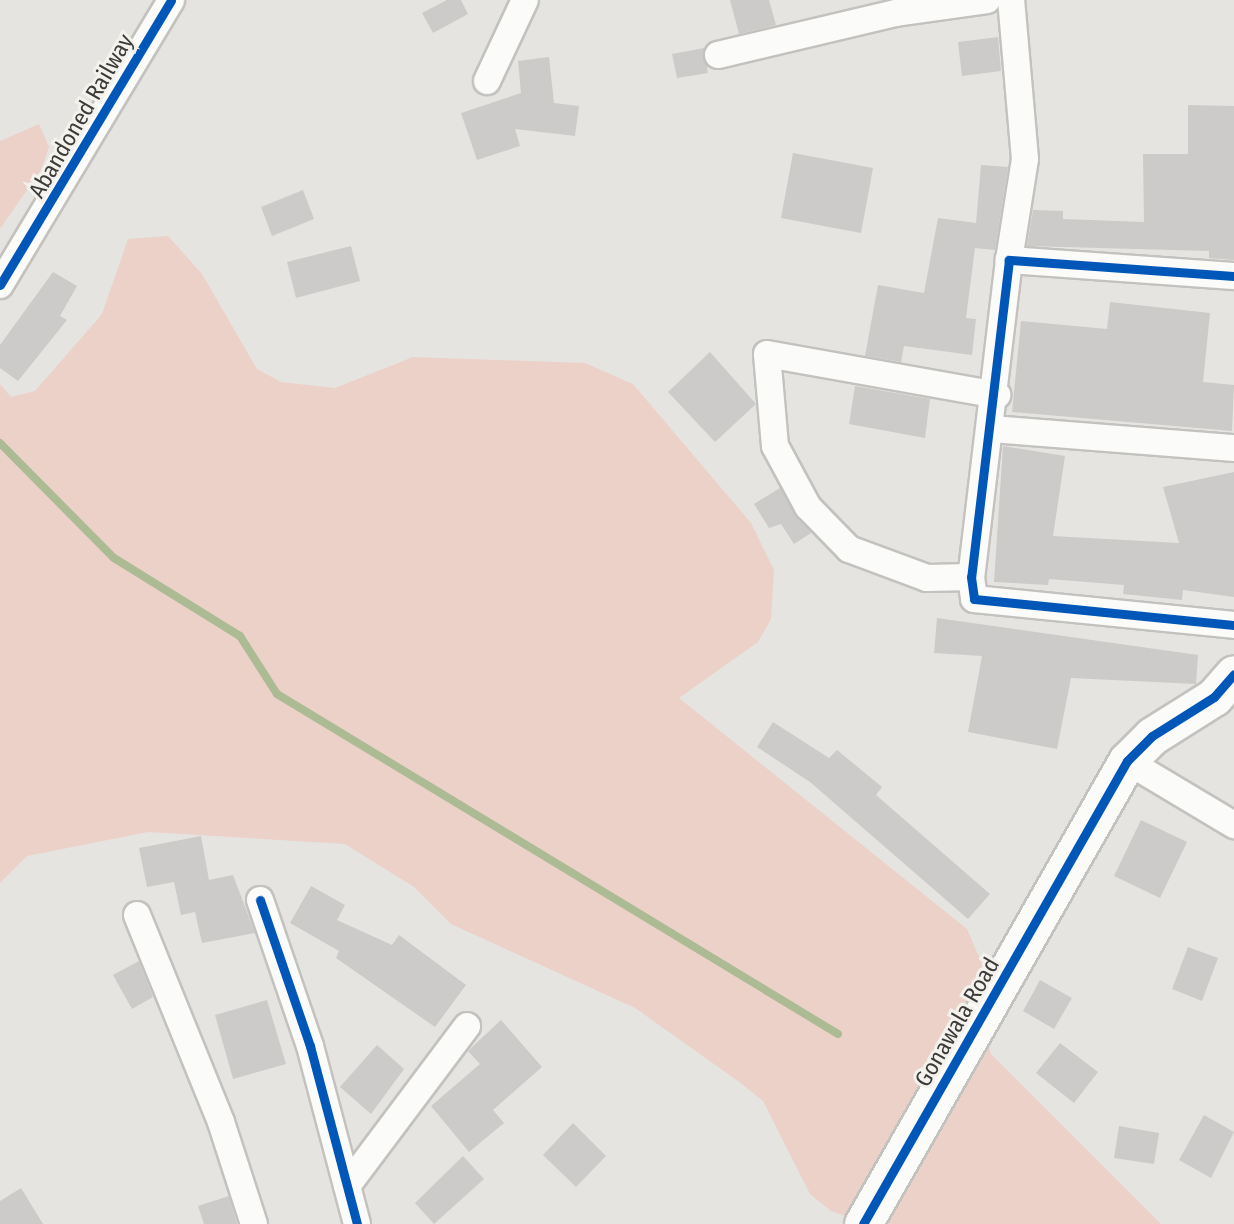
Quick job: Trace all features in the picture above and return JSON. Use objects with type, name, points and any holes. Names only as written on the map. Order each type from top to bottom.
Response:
[{"type":"street","name":"Abandoned Railway","points":[[0,285],[171,0]]},
{"type":"street","points":[[487,81],[525,0]]},
{"type":"street","points":[[718,55],[896,13],[987,0]]},
{"type":"street","points":[[1011,0],[1025,159],[1009,260],[997,395],[971,577],[974,598],[1234,625]]},
{"type":"street","points":[[1009,260],[1234,276]]},
{"type":"street","points":[[971,577],[927,578],[849,549],[807,507],[775,446],[767,354],[997,395]]},
{"type":"street","points":[[992,429],[1234,448]]},
{"type":"street","name":"Gonawala Road","points":[[863,1224],[1080,836],[1127,761],[1152,736],[1214,697],[1234,674]]},
{"type":"street","points":[[1127,761],[1234,825]]},
{"type":"street","points":[[260,900],[310,1046],[357,1224]]},
{"type":"street","points":[[137,915],[221,1122],[254,1224]]},
{"type":"street","points":[[347,1186],[467,1026]]},
{"type":"shaded area","points":[[39,124],[49,147],[41,170],[0,229],[0,141]]},
{"type":"shaded area","points":[[168,236],[202,274],[257,369],[281,382],[335,388],[413,357],[585,363],[633,384],[751,523],[774,570],[771,619],[758,642],[679,698],[967,929],[986,973],[990,1053],[1161,1224],[869,1224],[831,1211],[810,1194],[763,1101],[742,1084],[635,1008],[451,924],[414,887],[345,844],[148,832],[27,856],[0,883],[0,384],[11,397],[35,391],[102,314],[128,239]]},
{"type":"building","points":[[447,0],[461,0],[468,14],[433,33],[422,13]]},
{"type":"building","points":[[730,0],[769,0],[776,25],[739,34]]},
{"type":"building","points":[[998,37],[1001,71],[962,76],[958,42]]},
{"type":"building","points":[[704,48],[708,73],[677,78],[672,54]]},
{"type":"building","points":[[549,57],[554,103],[579,106],[575,136],[515,129],[520,146],[477,160],[461,113],[521,93],[518,61]]},
{"type":"building","points":[[1188,105],[1234,106],[1234,260],[1209,258],[1209,251],[1027,246],[1033,210],[1063,211],[1063,219],[1144,222],[1143,154],[1188,154]]},
{"type":"building","points":[[793,153],[873,168],[861,233],[781,218]]},
{"type":"building","points":[[981,165],[1008,167],[995,250],[975,248],[966,318],[976,319],[972,355],[904,346],[901,362],[865,356],[878,285],[924,293],[938,218],[976,223]]},
{"type":"building","points":[[303,190],[314,219],[272,236],[261,207]]},
{"type":"building","points":[[351,246],[360,281],[296,298],[287,262]]},
{"type":"building","points":[[53,272],[77,286],[60,316],[67,320],[18,381],[0,368],[0,345]]},
{"type":"building","points":[[1110,302],[1210,313],[1203,382],[1234,385],[1232,431],[1012,412],[1021,321],[1107,329]]},
{"type":"building","points":[[710,352],[756,404],[715,442],[668,392]]},
{"type":"building","points":[[855,386],[930,399],[925,438],[849,424]]},
{"type":"building","points":[[1003,446],[1065,456],[1053,536],[1179,543],[1163,487],[1234,472],[1234,597],[1183,590],[1182,600],[1123,594],[1124,585],[1049,579],[1048,585],[994,582]]},
{"type":"building","points":[[780,488],[811,533],[794,544],[781,524],[769,528],[754,504]]},
{"type":"building","points":[[937,618],[1198,655],[1196,684],[1071,678],[1057,749],[968,732],[982,656],[934,653]]},
{"type":"building","points":[[773,722],[829,758],[837,750],[882,787],[876,795],[990,894],[968,919],[810,782],[757,747]]},
{"type":"building","points":[[1141,820],[1187,842],[1160,898],[1114,876]]},
{"type":"building","points":[[201,836],[209,880],[233,875],[255,933],[202,943],[195,912],[181,915],[174,882],[147,887],[139,848]]},
{"type":"building","points":[[311,886],[345,905],[337,920],[392,945],[399,935],[466,985],[435,1027],[336,958],[339,951],[290,923]]},
{"type":"building","points":[[1188,947],[1218,958],[1202,1001],[1172,989]]},
{"type":"building","points":[[139,961],[153,997],[132,1009],[113,975]]},
{"type":"building","points":[[1040,980],[1072,998],[1054,1029],[1023,1011]]},
{"type":"building","points":[[267,1000],[286,1064],[233,1079],[215,1015]]},
{"type":"building","points":[[501,1020],[542,1067],[493,1110],[504,1123],[469,1152],[431,1106],[480,1064],[468,1051]]},
{"type":"building","points":[[1060,1043],[1098,1072],[1074,1103],[1036,1073]]},
{"type":"building","points":[[377,1045],[404,1069],[371,1114],[340,1087]]},
{"type":"building","points":[[1204,1115],[1234,1132],[1211,1178],[1179,1160]]},
{"type":"building","points":[[573,1123],[606,1156],[576,1187],[543,1155]]},
{"type":"building","points":[[1119,1126],[1159,1133],[1154,1164],[1114,1158]]},
{"type":"building","points":[[463,1156],[484,1179],[434,1224],[415,1203]]},
{"type":"building","points":[[21,1188],[43,1224],[0,1224],[0,1201]]},
{"type":"building","points":[[229,1196],[237,1224],[204,1224],[198,1206]]},
{"type":"waterway","points":[[0,443],[114,558],[240,636],[277,694],[838,1034]]},
{"type":"cycle path","points":[[0,285],[171,0]]},
{"type":"cycle path","points":[[1234,276],[1009,260],[971,577],[974,599],[1234,625]]},
{"type":"cycle path","points":[[863,1224],[1127,761],[1152,736],[1214,697],[1234,674]]},
{"type":"cycle path","points":[[260,900],[310,1046],[357,1224]]}]
